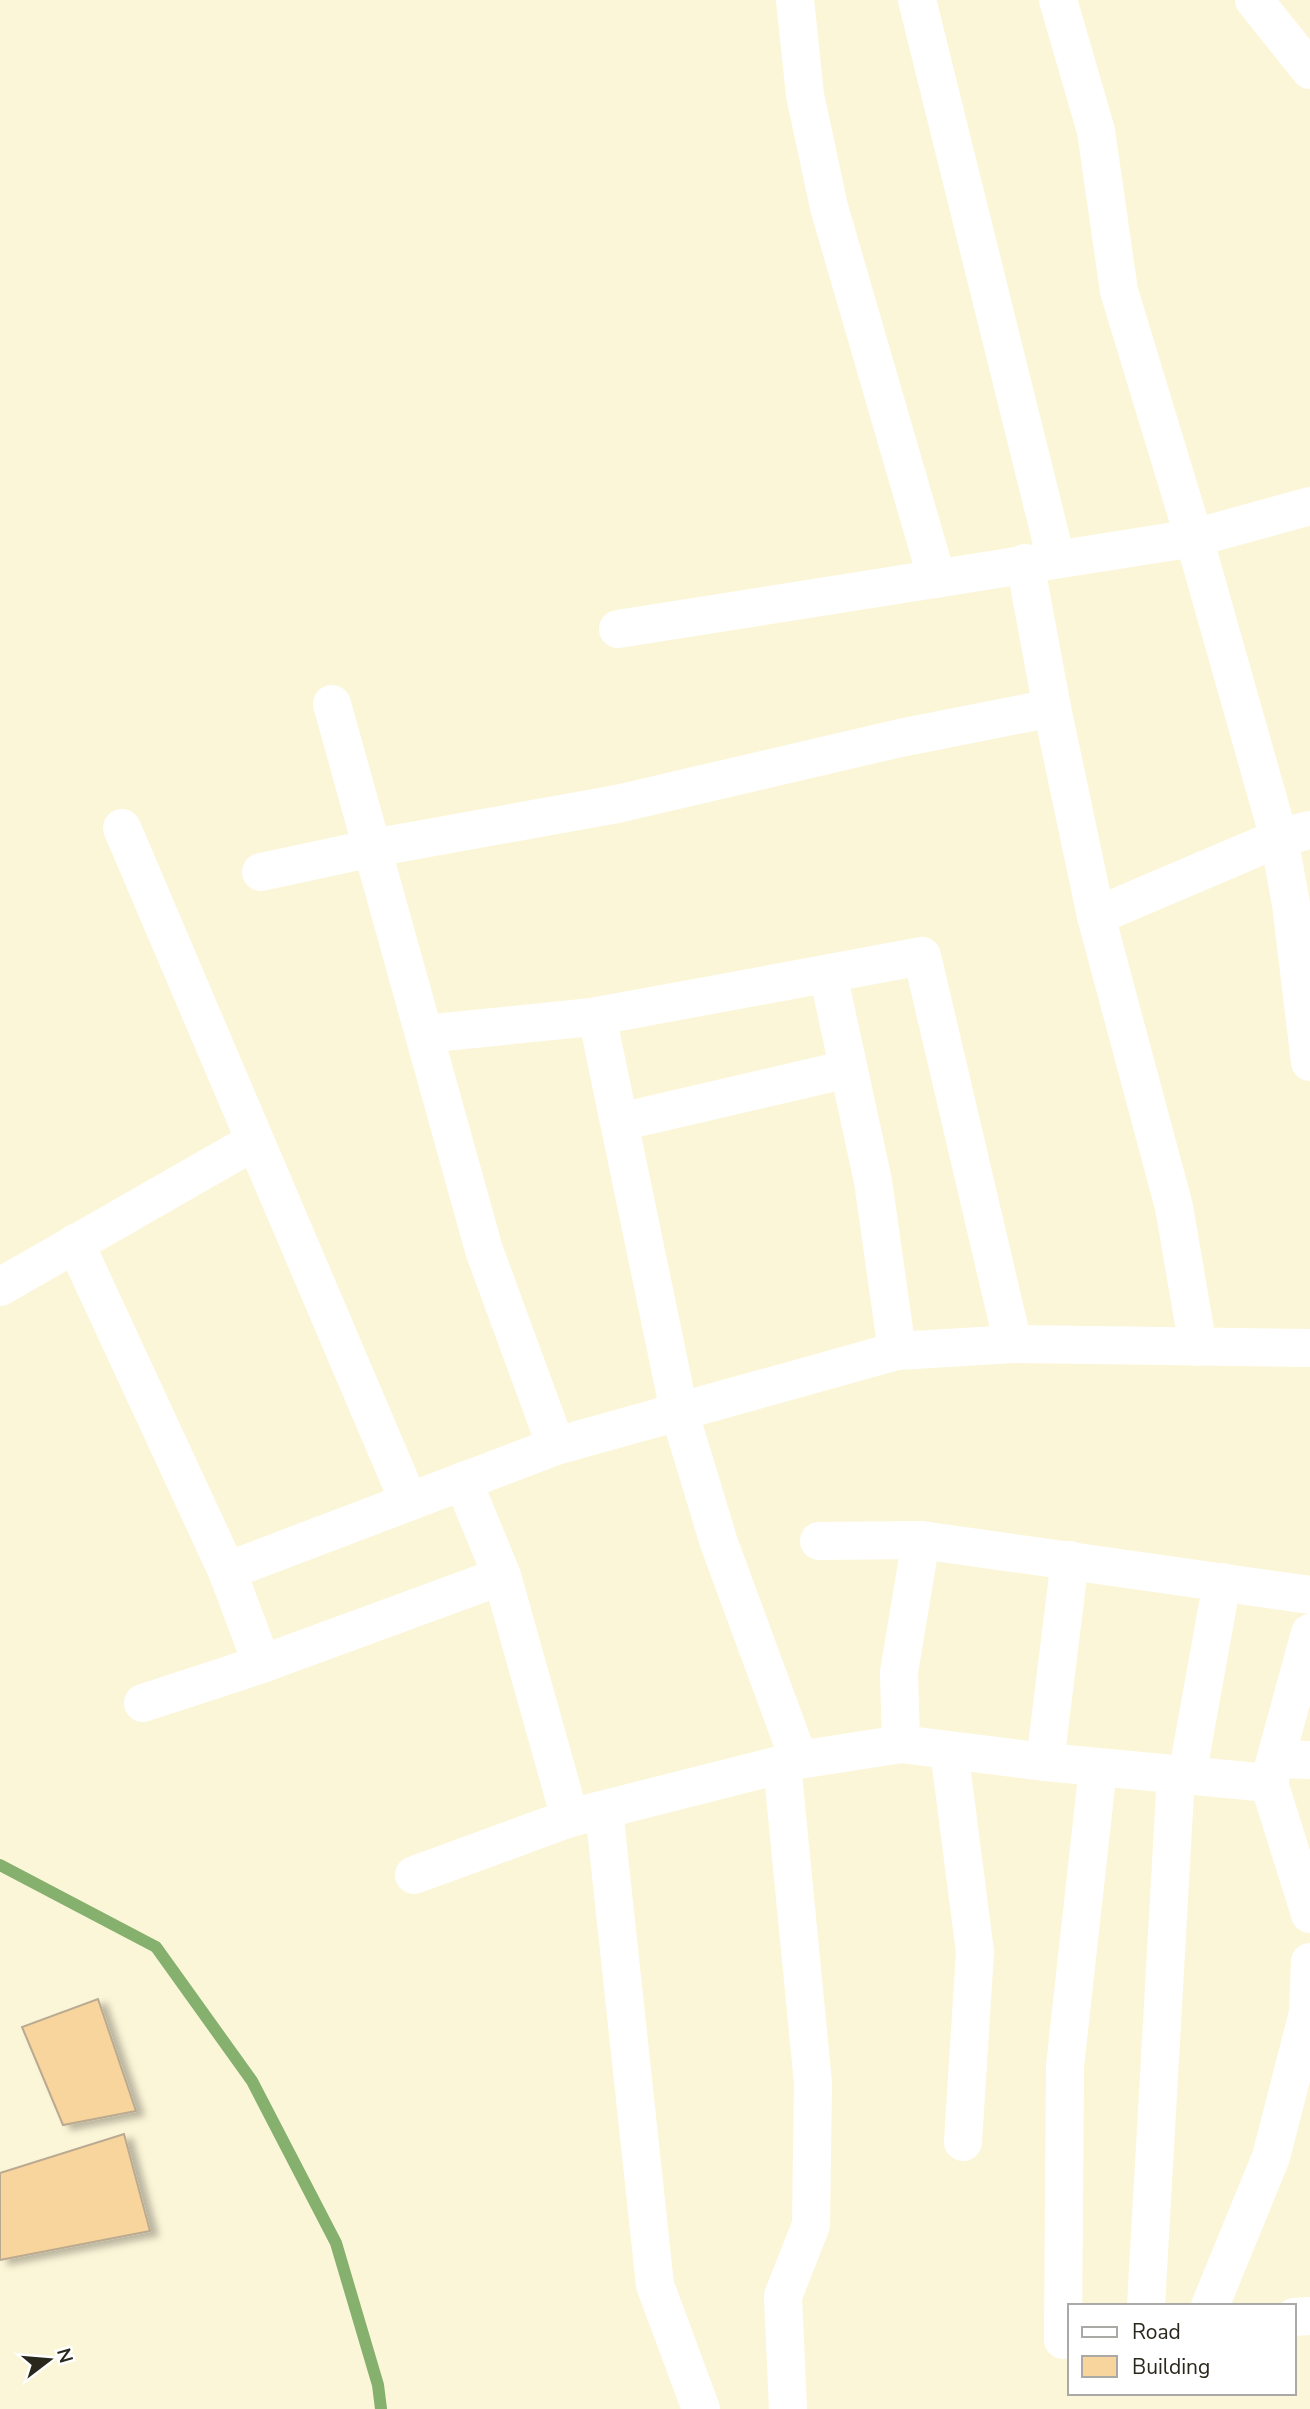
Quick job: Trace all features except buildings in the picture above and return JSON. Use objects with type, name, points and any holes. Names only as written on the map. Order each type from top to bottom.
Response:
[{"type":"street","points":[[795,0],[805,95],[829,207],[937,579]]},
{"type":"street","points":[[917,0],[1040,561],[1052,708],[1096,916],[1174,1207],[1198,1347]]},
{"type":"street","points":[[1058,0],[1096,131],[1119,291],[1194,538],[1295,834],[1291,904],[1310,1062]]},
{"type":"street","points":[[1254,0],[1310,70]]},
{"type":"street","points":[[618,629],[1194,538],[1310,506]]},
{"type":"street","points":[[332,704],[484,1250],[556,1446]]},
{"type":"street","points":[[261,872],[373,848],[617,804],[901,738],[1052,708]]},
{"type":"street","points":[[122,828],[409,1502]]},
{"type":"street","points":[[1096,916],[1295,834]]},
{"type":"street","points":[[424,1034],[597,1016],[922,956],[1013,1344]]},
{"type":"street","points":[[828,974],[873,1181],[897,1351]]},
{"type":"street","points":[[597,1016],[679,1411],[791,1762],[813,2083],[811,2225],[783,2296],[788,2409]]},
{"type":"street","points":[[620,1122],[848,1069]]},
{"type":"street","points":[[0,1287],[255,1141]]},
{"type":"street","points":[[75,1243],[227,1571],[262,1664]]},
{"type":"street","points":[[227,1571],[556,1446],[897,1351],[1013,1344],[1310,1348]]},
{"type":"street","points":[[463,1481],[502,1576],[587,1814],[655,2285],[701,2409]]},
{"type":"street","points":[[901,1744],[899,1672],[921,1540]]},
{"type":"street","points":[[819,1541],[921,1540],[1310,1595]]},
{"type":"street","points":[[1045,1762],[1070,1560]]},
{"type":"street","points":[[143,1703],[262,1664],[502,1576]]},
{"type":"street","points":[[1146,2304],[1182,1775],[1222,1582]]},
{"type":"street","points":[[1310,1633],[1285,1768],[1310,1914]]},
{"type":"street","points":[[414,1875],[587,1814],[791,1762],[901,1744],[1098,1768],[1182,1775],[1285,1768]]},
{"type":"street","points":[[949,1750],[975,1952],[963,2142]]},
{"type":"street","points":[[1063,2340],[1065,2066],[1098,1768]]},
{"type":"street","points":[[1211,2304],[1271,2157],[1303,2062],[1310,1962]]},
{"type":"waterway","points":[[0,1865],[156,1947],[252,2081],[336,2243],[378,2385],[381,2409]]}]
